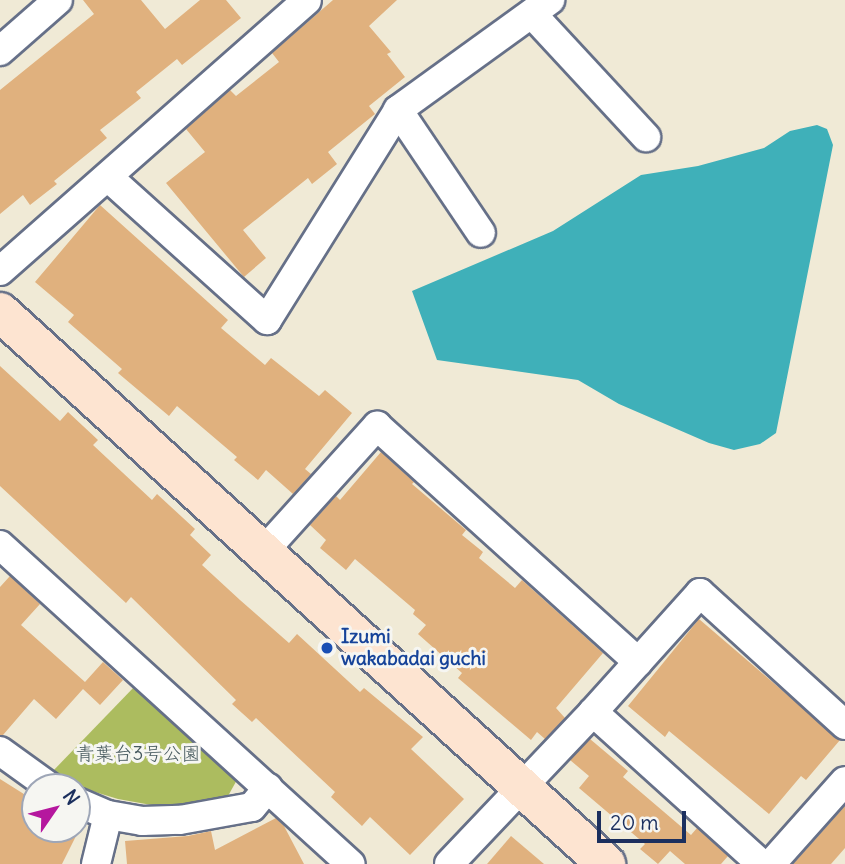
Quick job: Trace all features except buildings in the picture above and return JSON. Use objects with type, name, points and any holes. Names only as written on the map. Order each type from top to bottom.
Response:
[{"type":"street","points":[[0,51],[58,0]]},
{"type":"street","points":[[0,271],[307,0]]},
{"type":"street","points":[[108,177],[267,320],[398,110],[541,7],[646,137]]},
{"type":"street","points":[[398,110],[481,233]]},
{"type":"street","points":[[0,312],[606,864]]},
{"type":"street","points":[[264,551],[377,426],[638,662]]},
{"type":"street","points":[[0,545],[351,864]]},
{"type":"street","points":[[449,864],[593,712],[700,593],[845,724]]},
{"type":"street","points":[[593,712],[761,864]]},
{"type":"street","points":[[0,751],[31,773]]},
{"type":"street","points":[[771,864],[845,781]]},
{"type":"street","points":[[91,808],[108,815],[167,820],[251,807],[268,788]]},
{"type":"street","points":[[96,864],[108,815]]},
{"type":"green space","name":"青葉台3号公園","points":[[136,685],[238,778],[228,796],[192,805],[157,806],[91,791],[91,773],[51,773]]},
{"type":"water","points":[[817,125],[827,129],[833,145],[776,433],[760,444],[734,450],[709,443],[619,404],[578,380],[437,360],[412,291],[553,231],[641,175],[698,166],[764,148],[790,131]]},
{"type":"place","name":"Izumi wakabadai guchi","points":[[327,648]]}]
